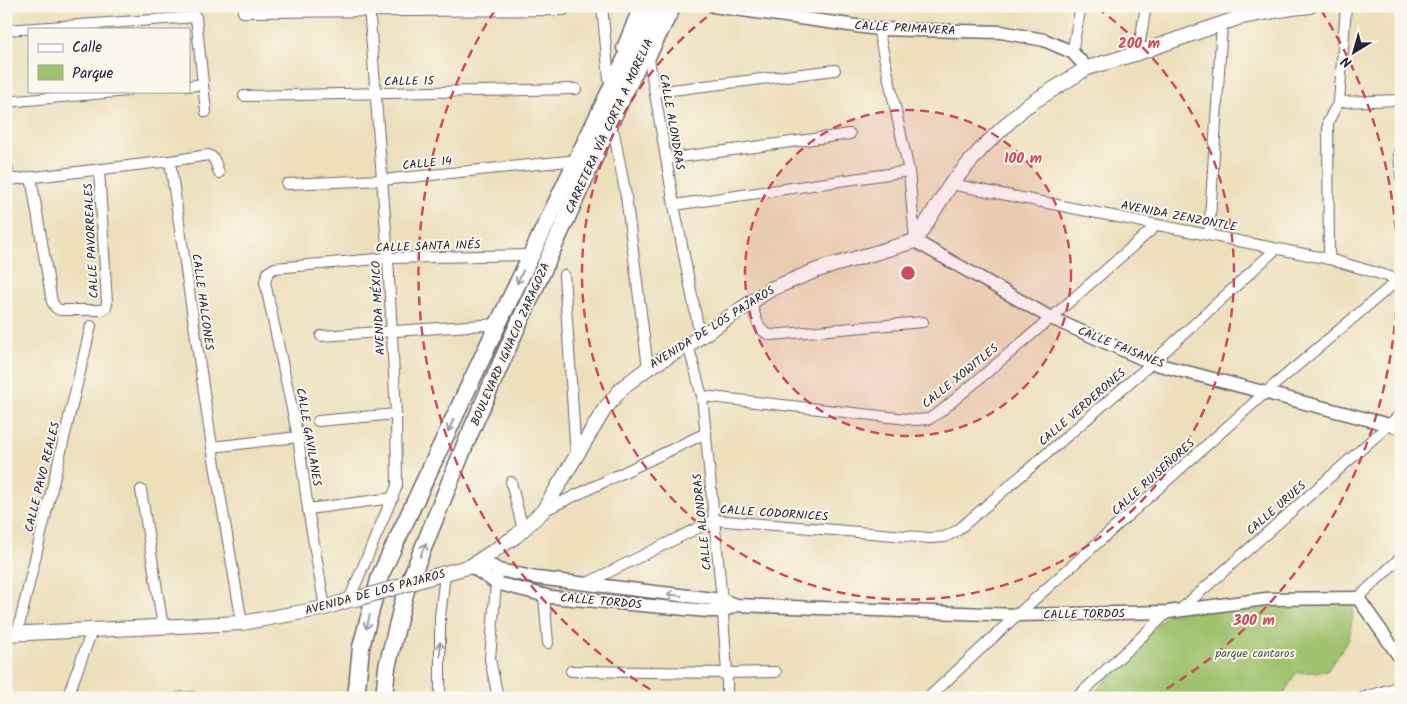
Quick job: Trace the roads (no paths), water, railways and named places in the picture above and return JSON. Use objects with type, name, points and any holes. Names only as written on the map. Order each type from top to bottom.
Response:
[{"type":"main road","name":"CARRETERA VÍA CORTA A MORELIA","points":[[541,233],[645,18],[649,6]]},
{"type":"main road","name":"CARRETERA VÍA CORTA A MORELIA","points":[[555,244],[646,48],[663,6]]},
{"type":"main road","points":[[915,241],[951,184],[984,147],[1025,107],[1087,68],[1138,53],[1222,24],[1242,12],[1310,6]]},
{"type":"main road","name":"BOULEVARD IGNACIO ZARAGOZA","points":[[356,698],[361,647],[380,576],[541,233]]},
{"type":"main road","name":"AVENIDA DE LOS PAJAROS","points":[[12,634],[242,623],[324,608],[476,563],[516,536],[543,511],[604,410],[623,387],[648,368],[688,345],[771,289],[817,270],[915,241]]},
{"type":"main road","name":"BOULEVARD IGNACIO ZARAGOZA","points":[[384,698],[387,667],[406,590],[467,440],[555,244]]},
{"type":"street","points":[[191,6],[196,17],[206,112]]},
{"type":"street","points":[[602,6],[610,79]]},
{"type":"street","name":"BOULEVARD IGNACIO ZARAGOZA","points":[[541,233],[547,206],[610,79],[640,6]]},
{"type":"street","name":"BOULEVARD IGNACIO ZARAGOZA","points":[[555,244],[571,220],[675,6]]},
{"type":"street","points":[[1072,52],[1081,6]]},
{"type":"street","points":[[1138,53],[1146,6]]},
{"type":"street","points":[[1329,259],[1328,122],[1340,102],[1346,6]]},
{"type":"street","name":"CALLE PRIMAVERA","points":[[719,7],[878,29],[1001,32],[1044,40],[1072,52],[1087,68]]},
{"type":"street","points":[[243,12],[369,9],[564,10]]},
{"type":"street","name":"AVENIDA MÉXICO","points":[[354,599],[397,486],[396,414],[388,258],[369,9]]},
{"type":"street","points":[[35,28],[196,17]]},
{"type":"street","points":[[1209,235],[1222,24]]},
{"type":"street","points":[[6,30],[28,28]]},
{"type":"street","points":[[878,29],[909,171],[915,241]]},
{"type":"street","name":"CALLE ALONDRAS","points":[[649,59],[674,205],[700,336]]},
{"type":"street","points":[[655,92],[835,70]]},
{"type":"street","points":[[190,86],[203,84]]},
{"type":"street","name":"CALLE 15","points":[[244,96],[576,89]]},
{"type":"street","points":[[6,102],[116,92]]},
{"type":"street","points":[[1340,102],[1401,100]]},
{"type":"street","points":[[614,133],[626,196],[648,368]]},
{"type":"street","points":[[666,159],[850,134]]},
{"type":"street","points":[[1401,149],[1399,153],[1401,177]]},
{"type":"street","points":[[6,157],[7,182],[31,177],[208,155],[215,159],[218,173]]},
{"type":"street","name":"CALLE HALCONES","points":[[170,161],[212,447],[242,623]]},
{"type":"street","name":"CALLE 14","points":[[287,184],[382,180],[568,161]]},
{"type":"street","name":"CALLE PAVORREALES","points":[[31,177],[52,302],[60,310],[102,310],[106,307],[107,303],[99,169]]},
{"type":"street","points":[[674,205],[909,171]]},
{"type":"street","name":"AVENIDA ZENZONTLE","points":[[951,184],[1329,259],[1399,280]]},
{"type":"street","name":"CALLE XOWITLES","points":[[702,396],[916,420],[929,419],[940,412],[1051,318],[1157,225]]},
{"type":"street","name":"CALLE FAISANES","points":[[915,241],[1051,318],[1152,363],[1395,426]]},
{"type":"street","name":"CALLE VERDERONES","points":[[945,537],[958,530],[1152,363],[1276,248]]},
{"type":"street","name":"CALLE SANTA INÉS","points":[[268,272],[275,268],[388,258],[531,255]]},
{"type":"street","name":"CALLE GAVILANES","points":[[268,272],[265,282],[298,437],[324,608]]},
{"type":"street","points":[[564,275],[576,458]]},
{"type":"street","name":"CALLE RUISEÑORES","points":[[928,698],[1266,392],[1399,280]]},
{"type":"street","points":[[751,302],[760,329],[764,334],[770,335],[923,322]]},
{"type":"street","points":[[321,336],[498,324]]},
{"type":"street","name":"CALLE PAVO REALES","points":[[12,634],[91,326]]},
{"type":"street","name":"CALLE ALONDRAS","points":[[688,345],[702,396],[723,605],[728,698]]},
{"type":"street","points":[[318,421],[396,414]]},
{"type":"street","name":"CALLE URUES","points":[[1076,698],[1174,611],[1395,426],[1401,414]]},
{"type":"street","points":[[543,511],[706,433]]},
{"type":"street","points":[[212,447],[298,437]]},
{"type":"street","points":[[512,482],[523,530]]},
{"type":"street","points":[[142,490],[163,627]]},
{"type":"street","points":[[308,509],[393,498]]},
{"type":"street","name":"CALLE CODORNICES","points":[[585,584],[714,520],[930,538],[945,537]]},
{"type":"street","points":[[1401,556],[1358,598],[1401,659]]},
{"type":"street","name":"CALLE TORDOS","points":[[476,563],[496,583],[544,595],[708,611],[723,605]]},
{"type":"street","name":"CALLE TORDOS","points":[[476,563],[537,578],[723,605],[1018,615],[1174,611],[1266,599],[1358,598]]},
{"type":"street","points":[[498,698],[490,659],[496,583],[499,570]]},
{"type":"street","points":[[438,575],[440,698]]},
{"type":"street","points":[[544,595],[548,642]]},
{"type":"street","points":[[67,698],[92,631]]},
{"type":"street","points":[[571,671],[776,672]]},
{"type":"street","points":[[1362,698],[1401,686]]},
{"type":"street","points":[[178,698],[192,697]]},
{"type":"park label","name":"parque cantaros","points":[[1255,653]]}]
